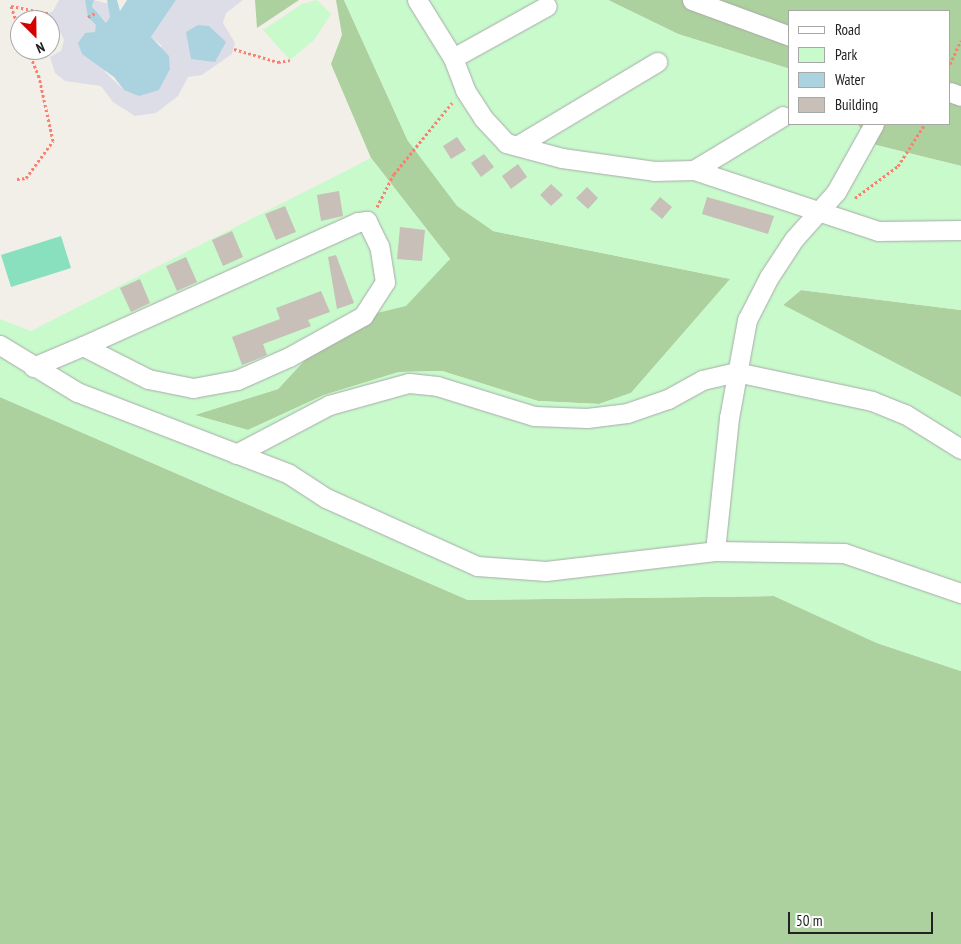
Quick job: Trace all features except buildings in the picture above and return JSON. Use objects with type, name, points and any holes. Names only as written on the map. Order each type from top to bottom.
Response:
[{"type":"street","points":[[417,0],[453,58],[465,90],[483,118],[506,142],[520,144],[562,158],[654,171],[694,170],[878,231],[961,230]]},
{"type":"street","points":[[692,0],[788,35]]},
{"type":"street","points":[[453,58],[548,6]]},
{"type":"street","points":[[520,144],[657,62]]},
{"type":"street","points":[[694,170],[783,116]]},
{"type":"street","points":[[715,551],[736,372],[747,320],[794,239],[836,192],[873,125]]},
{"type":"street","points":[[32,367],[367,221],[384,268],[385,282],[378,296],[363,316],[263,370],[220,385],[193,388],[148,379],[83,346]]},
{"type":"street","points":[[0,345],[32,367],[77,392],[288,474],[326,498],[477,566],[546,571],[715,551],[844,553],[961,593]]},
{"type":"street","points":[[236,454],[329,404],[409,383],[437,386],[534,416],[587,418],[627,413],[668,399],[702,380],[736,372],[872,401],[905,414],[961,449]]},
{"type":"path","points":[[12,10],[11,6],[32,10]]},
{"type":"path","points":[[88,17],[97,12]]},
{"type":"path","points":[[951,62],[961,40]]},
{"type":"path","points":[[234,49],[278,62],[290,60]]},
{"type":"path","points":[[17,179],[26,178],[53,141],[39,77],[32,60]]},
{"type":"path","points":[[367,221],[394,174],[429,127],[465,90]]},
{"type":"path","points":[[874,187],[898,166],[924,125]]},
{"type":"green space","points":[[255,0],[299,0],[257,28]]},
{"type":"green space","points":[[317,0],[331,14],[314,40],[290,60],[263,30],[302,4]]},
{"type":"green space","points":[[336,0],[344,0],[408,141],[493,231],[731,279],[631,393],[599,404],[538,401],[442,371],[399,372],[324,395],[248,430],[194,415],[278,389],[340,322],[450,259],[371,158],[331,64],[342,35]]},
{"type":"green space","points":[[344,0],[608,0],[678,34],[788,68],[788,125],[858,125],[876,145],[961,166],[961,310],[801,290],[783,305],[961,397],[961,671],[877,643],[774,596],[468,600],[0,397],[0,319],[31,331],[371,158],[450,259],[406,306],[340,322],[278,389],[195,415],[248,430],[324,395],[399,372],[442,371],[538,401],[599,404],[631,393],[730,279],[493,231],[457,206],[408,141]]},
{"type":"green space","points":[[608,0],[961,0],[961,166],[876,145],[858,125],[951,125],[951,10],[788,10],[788,68],[678,34]]},
{"type":"green space","points":[[61,236],[71,268],[11,287],[1,255]]},
{"type":"green space","points":[[801,290],[961,310],[961,397],[783,305]]},
{"type":"green space","points":[[0,397],[468,600],[774,596],[877,643],[961,671],[961,944],[0,944]]},
{"type":"shaded area","points":[[59,0],[85,0],[97,25],[105,72],[124,90],[162,46],[151,37],[176,0],[243,0],[226,13],[223,23],[235,43],[232,54],[202,75],[188,77],[178,96],[156,113],[135,116],[113,102],[101,86],[65,81],[55,73],[51,60],[60,60],[60,52],[64,40],[60,32],[60,10],[54,10]]},
{"type":"shaded area","points":[[94,0],[109,4],[110,17],[106,23],[92,5]]},
{"type":"water","points":[[85,0],[94,0],[92,6],[106,23],[110,17],[107,0],[117,0],[120,11],[127,0],[176,0],[151,37],[169,56],[170,69],[159,90],[139,96],[124,90],[114,77],[82,54],[78,43],[85,33],[95,32],[96,25],[88,17]]},
{"type":"water","points":[[198,25],[209,26],[226,42],[215,62],[191,59],[186,32]]}]
